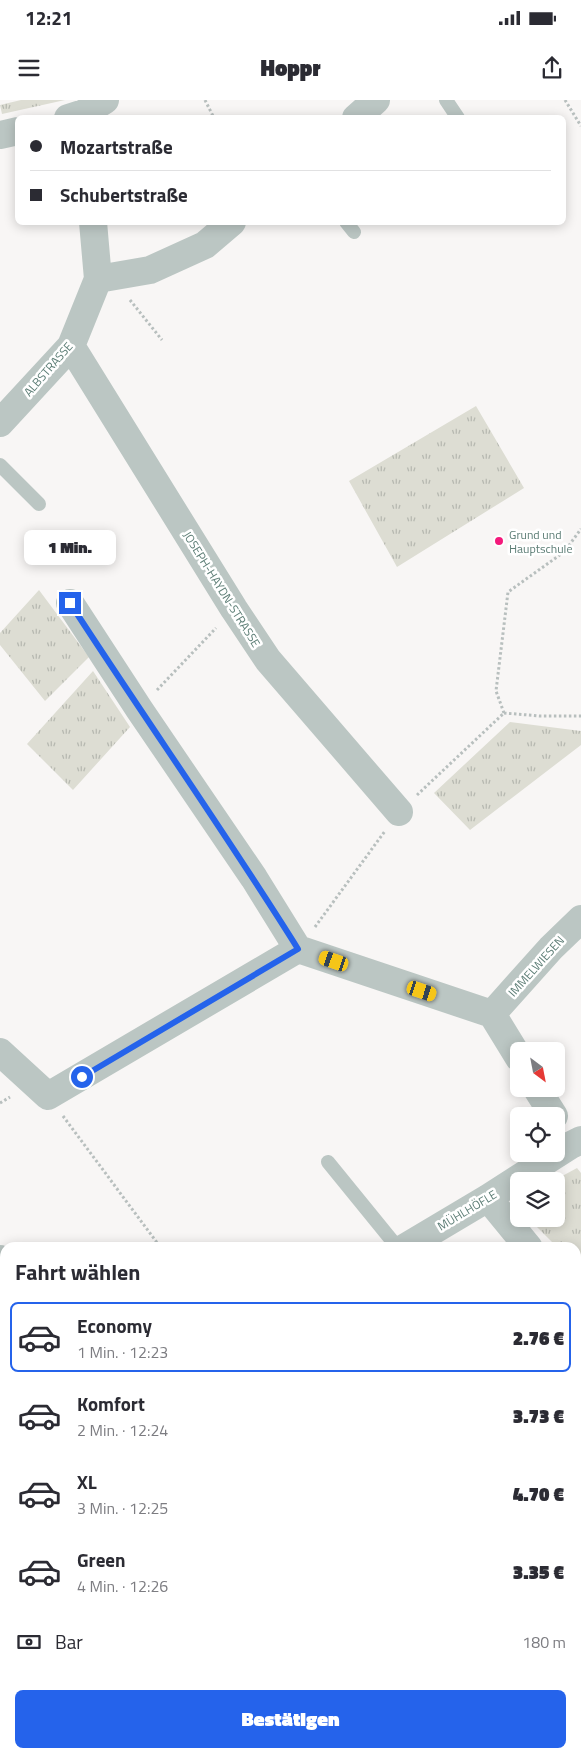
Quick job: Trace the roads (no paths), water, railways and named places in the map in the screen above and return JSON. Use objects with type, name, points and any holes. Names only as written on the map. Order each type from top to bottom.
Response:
[{"type":"street","points":[[359,115],[376,100]]},
{"type":"street","points":[[0,135],[15,132]]},
{"type":"street","name":"ALBSTRASSE","points":[[0,423],[71,346],[105,278],[94,225]]},
{"type":"street","points":[[105,278],[150,270],[205,244],[228,225]]},
{"type":"street","name":"JOSEPH-HAYDN-STRASSE","points":[[71,346],[234,609],[268,660],[400,812]]},
{"type":"street","points":[[70,603],[139,709],[254,878],[298,949],[492,1014],[510,1043]]},
{"type":"street","name":"IMMELWIESEN","points":[[492,1014],[551,948],[581,919]]},
{"type":"street","points":[[0,1052],[48,1096],[298,949]]},
{"type":"street","points":[[565,1131],[576,1143]]},
{"type":"street","name":"MÜHLHÖFLE","points":[[414,1242],[576,1143]]},
{"type":"street","points":[[488,1198],[524,1242]]},
{"type":"lane","points":[[446,100],[456,115]]},
{"type":"lane","points":[[0,465],[39,504]]},
{"type":"lane","points":[[328,1162],[393,1242]]},
{"type":"place","name":"Grund und Hauptschule","points":[[499,541]]}]
